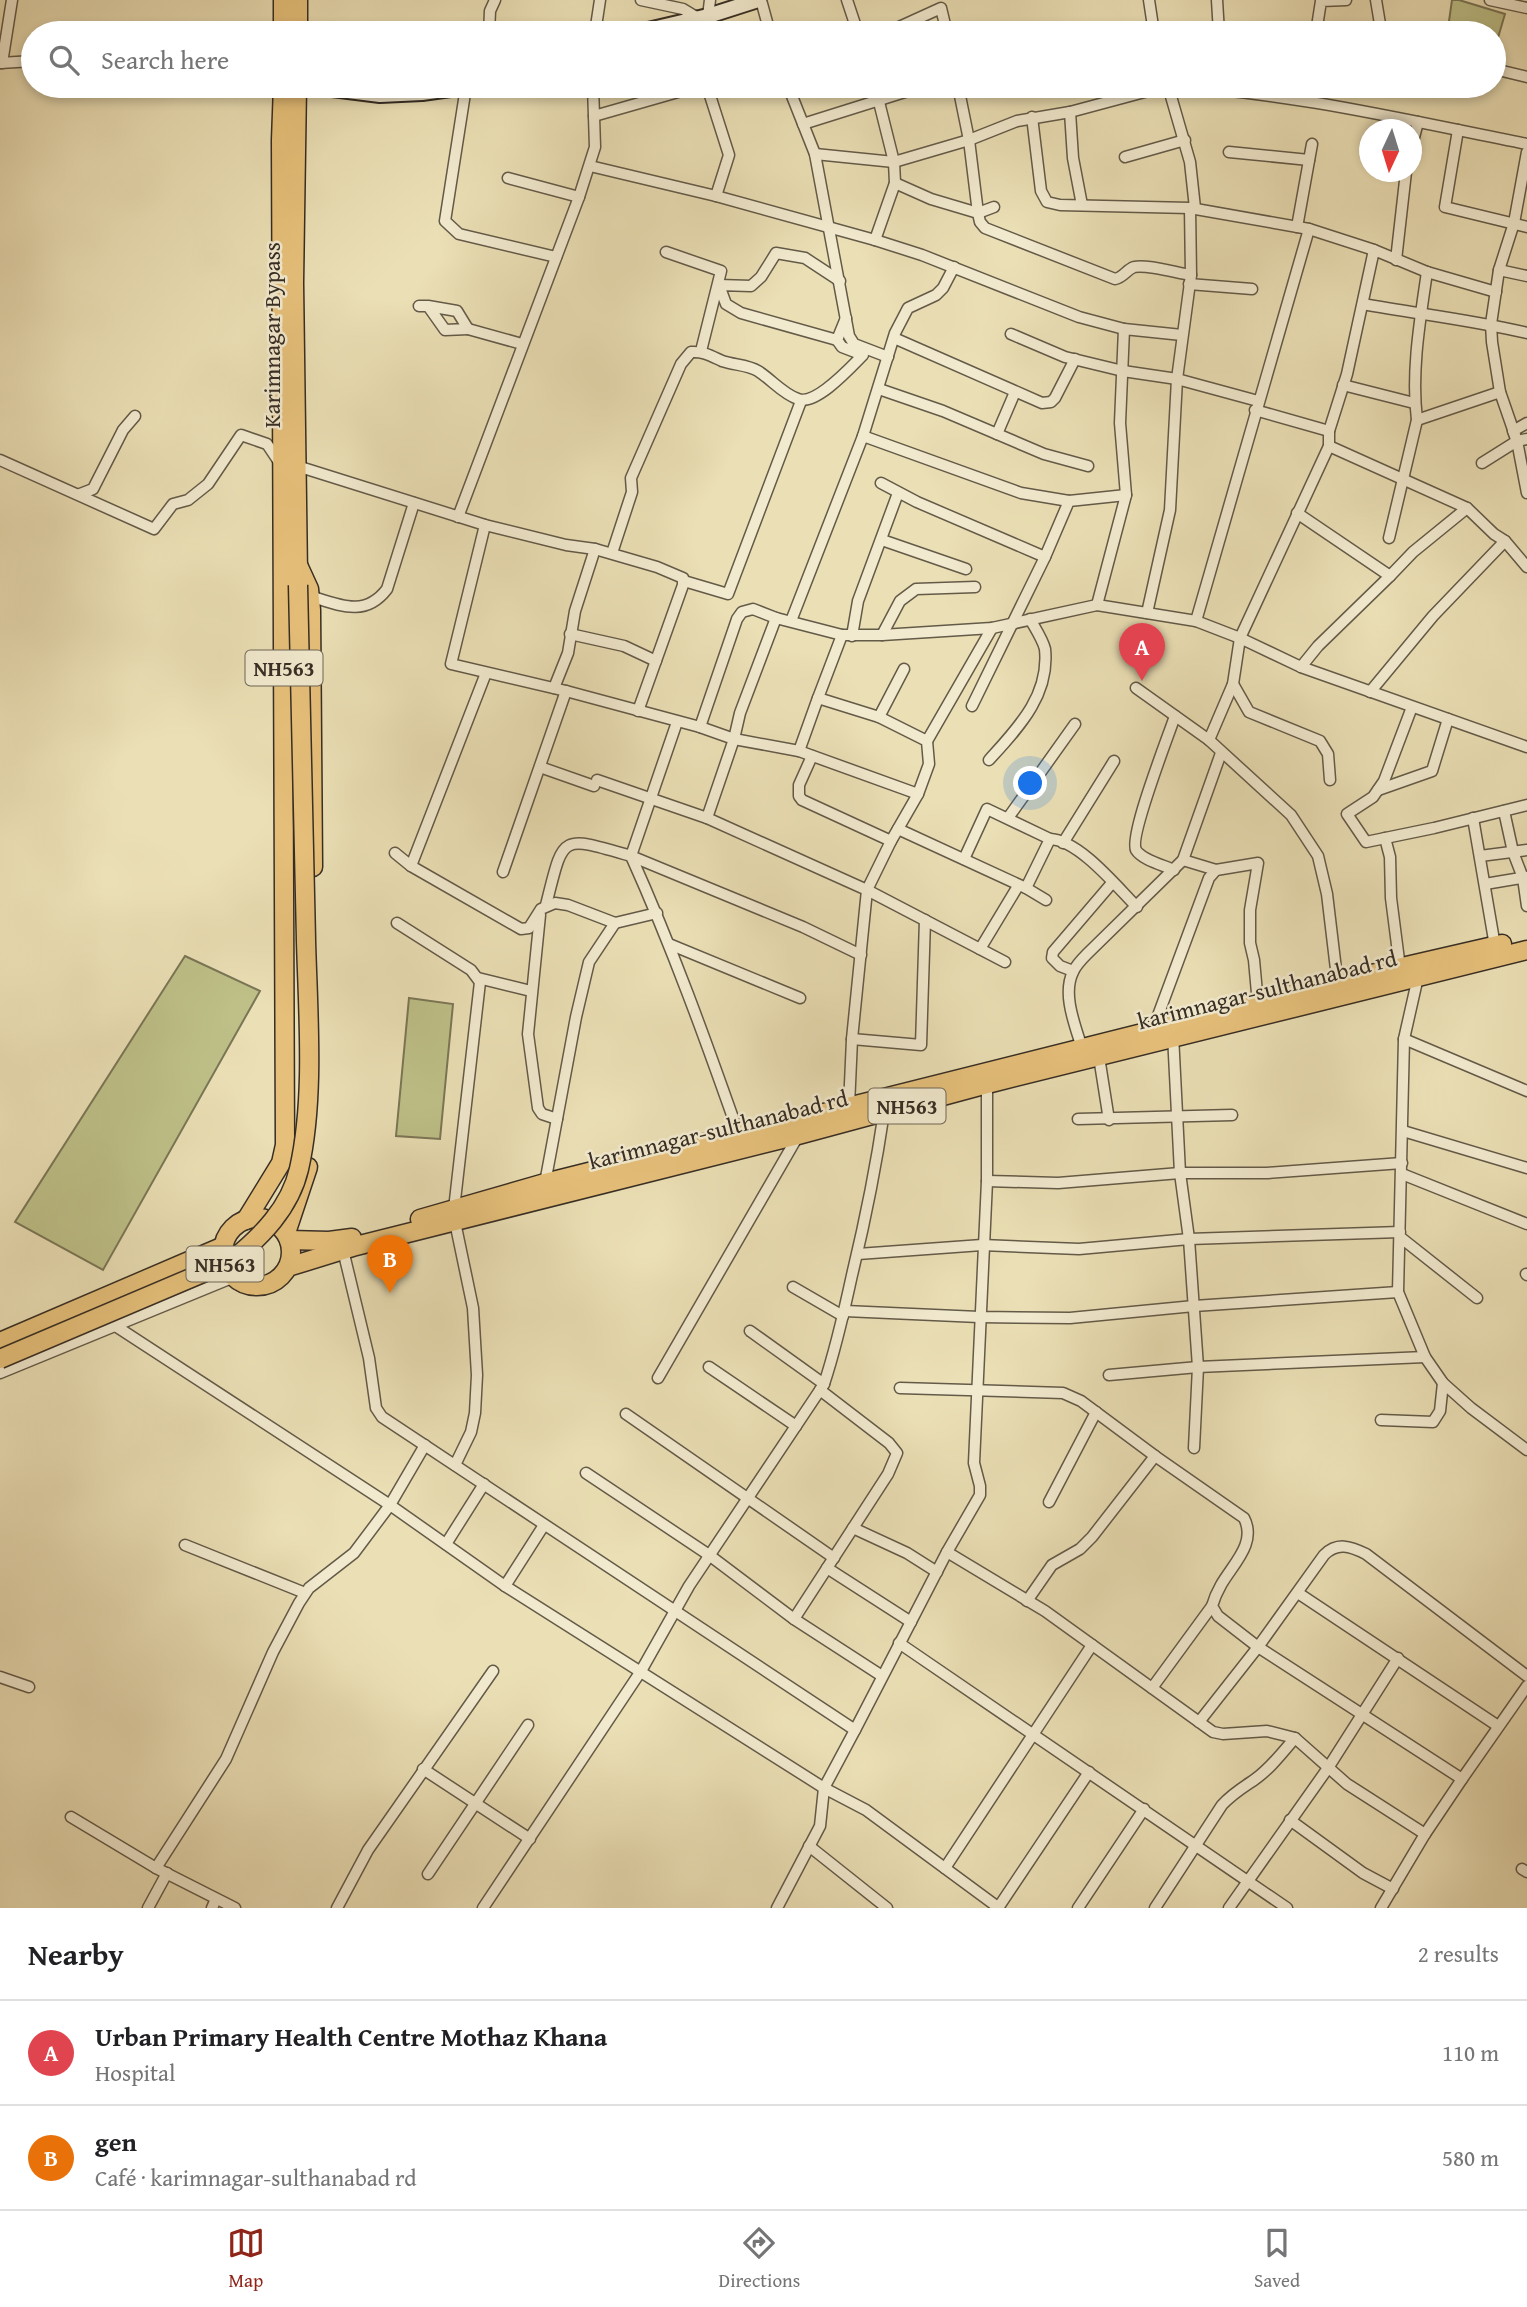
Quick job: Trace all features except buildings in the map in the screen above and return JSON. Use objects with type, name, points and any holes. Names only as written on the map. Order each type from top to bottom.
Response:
[{"type":"highway","points":[[283,0],[283,21]]},
{"type":"highway","points":[[298,0],[298,21]]},
{"type":"highway","name":"NH563","points":[[283,98],[281,140],[289,465],[284,598],[285,1145],[281,1163],[246,1220],[234,1227],[223,1246],[226,1266],[234,1277],[246,1284],[260,1286],[274,1282],[288,1267],[292,1254],[288,1237],[313,1139],[314,998],[304,590]]},
{"type":"highway","name":"Karimnagar Bypass","points":[[297,98],[289,465],[298,565],[304,590]]},
{"type":"highway","points":[[0,1359],[231,1261],[256,1241],[285,1204],[299,1170],[307,1109],[304,590]]},
{"type":"highway","name":"NH563","points":[[246,1220],[269,1220],[288,1237],[329,1241],[358,1237],[455,1215],[545,1183],[1153,1029],[1173,1032],[1258,1004],[1338,989],[1400,968],[1527,939]]},
{"type":"highway","name":"karimnagar-sulthanabad rd","points":[[288,1267],[455,1215],[798,1135],[1099,1057],[1173,1032],[1338,989],[1418,977],[1527,950]]},
{"type":"highway","points":[[0,1342],[223,1246]]},
{"type":"street","points":[[12,0],[1,63],[21,62]]},
{"type":"street","points":[[490,21],[495,0]]},
{"type":"street","points":[[597,21],[600,0]]},
{"type":"street","points":[[641,0],[683,9],[695,21]]},
{"type":"street","points":[[697,21],[710,0]]},
{"type":"street","points":[[699,21],[759,0],[766,21]]},
{"type":"street","points":[[847,0],[855,21]]},
{"type":"street","points":[[1149,0],[1152,21]]},
{"type":"street","points":[[1217,0],[1218,21]]},
{"type":"street","points":[[1318,21],[1321,1],[1346,0]]},
{"type":"street","points":[[1376,0],[1380,21]]},
{"type":"street","points":[[1490,0],[1527,8]]},
{"type":"street","points":[[912,21],[941,8],[944,21]]},
{"type":"street","points":[[1506,72],[1527,77]]},
{"type":"street","points":[[467,98],[445,221],[459,234],[555,257]]},
{"type":"street","points":[[458,517],[590,166],[594,147],[593,98]]},
{"type":"street","points":[[594,116],[657,98]]},
{"type":"street","points":[[711,98],[729,155],[716,196]]},
{"type":"street","points":[[793,98],[815,153],[849,336],[854,344],[888,357]]},
{"type":"street","points":[[803,124],[882,98]]},
{"type":"street","points":[[960,98],[969,140],[978,213],[985,228],[1110,277],[1119,279],[1131,268],[1140,267],[1190,280],[1252,289]]},
{"type":"street","points":[[815,153],[894,162],[969,140],[1032,117],[1070,112],[1123,98]]},
{"type":"street","points":[[1147,613],[1170,510],[1177,379],[1190,280],[1193,176],[1173,98]]},
{"type":"street","points":[[1290,98],[1403,119]]},
{"type":"street","points":[[874,240],[895,183],[894,162],[879,99]]},
{"type":"street","points":[[1070,112],[1073,158],[1082,205]]},
{"type":"street","points":[[1032,117],[1043,197],[1052,204],[1193,208],[1309,229],[1374,250],[1427,272],[1496,292]]},
{"type":"street","points":[[1422,123],[1527,144]]},
{"type":"street","points":[[1458,130],[1445,207],[1527,227]]},
{"type":"street","points":[[1125,158],[1185,140]]},
{"type":"street","points":[[1297,227],[1312,144]]},
{"type":"street","points":[[1229,152],[1309,160]]},
{"type":"street","points":[[1527,152],[1514,223],[1499,270],[1491,324],[1500,392],[1519,437],[1527,493]]},
{"type":"street","points":[[590,166],[716,196],[874,240],[954,267],[1079,317],[1124,329],[1182,335]]},
{"type":"street","points":[[508,178],[579,197]]},
{"type":"street","points":[[1396,260],[1405,182]]},
{"type":"street","points":[[895,183],[931,199],[978,213],[994,207]]},
{"type":"street","points":[[1196,621],[1256,405],[1309,229]]},
{"type":"street","points":[[1209,740],[1233,684],[1240,638],[1329,446],[1329,431],[1343,385],[1374,250]]},
{"type":"street","points":[[666,252],[722,271],[701,351]]},
{"type":"street","points":[[719,285],[751,286],[761,277],[776,253],[805,258],[840,281]]},
{"type":"street","points":[[791,621],[863,436],[894,338],[908,308],[936,295],[943,288],[954,267]]},
{"type":"street","points":[[1499,270],[1527,276]]},
{"type":"street","points":[[1389,538],[1417,420],[1414,403],[1420,315],[1427,272]]},
{"type":"street","points":[[612,553],[632,492],[631,478],[670,389],[691,352],[701,351],[723,361],[757,370],[801,401],[808,401],[841,378],[863,355],[842,347],[837,340],[741,313],[726,304],[719,285]]},
{"type":"street","points":[[1363,304],[1491,324],[1527,333]]},
{"type":"street","points":[[468,329],[457,311],[423,306],[445,330],[468,329],[522,344]]},
{"type":"street","points":[[837,340],[846,318]]},
{"type":"street","points":[[1097,605],[1126,495],[1120,423],[1124,329]]},
{"type":"street","points":[[1011,334],[1076,359],[1123,371],[1177,379],[1329,431]]},
{"type":"street","points":[[894,338],[1042,403],[1051,402],[1076,359]]},
{"type":"street","points":[[1343,385],[1414,403]]},
{"type":"street","points":[[879,389],[943,411],[1044,454],[1088,466]]},
{"type":"street","points":[[997,435],[1015,392]]},
{"type":"street","points":[[1417,420],[1500,392]]},
{"type":"street","points":[[0,460],[154,529],[173,504],[188,500],[208,484],[241,435],[267,444],[289,465],[485,525],[612,553],[676,573],[684,581],[727,594],[801,401]]},
{"type":"street","points":[[80,494],[93,489],[123,430],[135,416]]},
{"type":"street","points":[[1482,463],[1519,437],[1527,423]]},
{"type":"street","points":[[863,436],[1021,492],[1069,501],[1126,495]]},
{"type":"street","points":[[1329,446],[1467,508],[1505,541],[1527,567]]},
{"type":"street","points":[[881,483],[898,493],[1045,557]]},
{"type":"street","points":[[799,751],[818,698],[847,635],[898,493]]},
{"type":"street","points":[[972,706],[1045,557],[1069,501]]},
{"type":"street","points":[[304,590],[344,607],[370,605],[380,598],[387,589],[414,503]]},
{"type":"street","points":[[1301,667],[1318,646],[1413,552],[1467,508]]},
{"type":"street","points":[[1297,513],[1390,576]]},
{"type":"street","points":[[485,525],[452,664],[566,691],[700,727],[734,739],[799,751],[918,794]]},
{"type":"street","points":[[882,540],[967,569]]},
{"type":"street","points":[[1370,692],[1433,616],[1505,541]]},
{"type":"street","points":[[554,688],[568,653],[575,611],[595,549]]},
{"type":"street","points":[[638,711],[684,581]]},
{"type":"street","points":[[882,635],[900,601],[916,589],[975,587]]},
{"type":"street","points":[[700,727],[737,619],[742,612],[753,609],[776,618],[847,635],[882,635],[992,628],[1097,605],[1196,621],[1301,667],[1527,747]]},
{"type":"street","points":[[707,818],[740,713],[776,618]]},
{"type":"street","points":[[989,760],[1033,707],[1043,679],[1045,648],[1030,619]]},
{"type":"street","points":[[849,1106],[852,1039],[867,890],[918,794],[929,764],[927,741],[992,628]]},
{"type":"street","points":[[570,634],[624,646],[656,661]]},
{"type":"street","points":[[879,717],[904,670]]},
{"type":"street","points":[[411,866],[486,673]]},
{"type":"street","points":[[1233,684],[1249,712],[1320,741],[1328,754],[1330,780]]},
{"type":"street","points":[[1136,688],[1209,740],[1291,815],[1318,856],[1327,894],[1338,989]]},
{"type":"street","points":[[503,872],[566,691]]},
{"type":"street","points":[[818,698],[879,717],[927,741]]},
{"type":"street","points":[[1412,707],[1384,781],[1373,797],[1347,814],[1366,842],[1527,805]]},
{"type":"street","points":[[1174,870],[1143,857],[1135,846],[1140,820],[1175,716]]},
{"type":"street","points":[[1377,790],[1432,771],[1448,719]]},
{"type":"street","points":[[677,722],[631,856],[657,913],[700,1023],[739,1135]]},
{"type":"street","points":[[1008,818],[1075,724]]},
{"type":"street","points":[[1082,1048],[1071,1011],[1070,984],[1073,971],[1183,860],[1221,752]]},
{"type":"street","points":[[812,755],[798,790],[802,800],[891,841]]},
{"type":"street","points":[[1063,843],[1114,761]]},
{"type":"street","points":[[540,767],[652,799],[707,818],[867,890],[1005,962]]},
{"type":"street","points":[[964,859],[987,809],[1063,843],[1089,859],[1137,907]]},
{"type":"street","points":[[1504,811],[1513,852],[1525,877],[1527,906]]},
{"type":"street","points":[[1473,818],[1495,946]]},
{"type":"street","points":[[898,829],[1045,900]]},
{"type":"street","points":[[1385,838],[1390,857],[1391,898],[1400,968]]},
{"type":"street","points":[[980,949],[1022,887],[1049,839]]},
{"type":"street","points":[[557,1119],[542,1114],[536,1099],[528,1034],[531,991],[544,907],[558,856],[564,847],[572,843],[584,843],[631,856],[803,927],[861,955]]},
{"type":"street","points":[[1480,856],[1527,850]]},
{"type":"street","points":[[395,853],[411,866],[521,929],[529,928],[544,907],[568,905],[615,923],[657,913]]},
{"type":"street","points":[[1183,860],[1216,870],[1258,863],[1250,910],[1250,943],[1258,1004]]},
{"type":"street","points":[[1153,1029],[1209,878],[1216,870]]},
{"type":"street","points":[[1485,884],[1525,877]]},
{"type":"street","points":[[1073,971],[1055,963],[1053,952],[1112,883]]},
{"type":"street","points":[[852,1039],[921,1045],[925,920]]},
{"type":"street","points":[[397,923],[471,970],[478,978],[531,991]]},
{"type":"street","points":[[545,1183],[589,962],[615,923]]},
{"type":"street","points":[[669,944],[800,998]]},
{"type":"street","points":[[1418,977],[1404,1039],[1398,1292],[1425,1357],[1443,1383],[1527,1450]]},
{"type":"street","points":[[455,1465],[471,1432],[477,1375],[473,1308],[455,1215],[479,999],[478,978]]},
{"type":"street","points":[[1173,1032],[1180,1173],[1189,1239],[1198,1367],[1194,1448]]},
{"type":"street","points":[[1404,1039],[1527,1091]]},
{"type":"street","points":[[1099,1057],[1109,1120]]},
{"type":"street","points":[[778,1907],[820,1826],[824,1788],[947,1552],[980,1495],[974,1463],[987,1181],[987,1084]]},
{"type":"street","points":[[483,1908],[641,1671],[709,1555],[822,1387],[837,1346],[858,1254],[884,1112]]},
{"type":"street","points":[[1078,1119],[1232,1115]]},
{"type":"street","points":[[1402,1131],[1527,1168]]},
{"type":"street","points":[[658,1378],[798,1135]]},
{"type":"street","points":[[987,1181],[1058,1184],[1180,1173],[1402,1169],[1527,1224]]},
{"type":"street","points":[[858,1254],[982,1245],[1079,1249],[1189,1239],[1400,1235],[1477,1298]]},
{"type":"street","points":[[343,1250],[369,1358],[376,1408],[382,1417],[855,1730]]},
{"type":"street","points":[[0,1373],[234,1277]]},
{"type":"street","points":[[793,1287],[844,1314],[1070,1318],[1194,1306],[1398,1292]]},
{"type":"street","points":[[114,1325],[390,1505],[505,1586],[824,1788],[866,1810],[999,1908],[1088,1772]]},
{"type":"street","points":[[750,1331],[822,1387],[897,1452],[893,1466],[794,1619]]},
{"type":"street","points":[[1109,1375],[1198,1367],[1425,1357]]},
{"type":"street","points":[[709,1367],[796,1426]]},
{"type":"street","points":[[1381,1420],[1433,1422],[1440,1411],[1443,1383]]},
{"type":"street","points":[[900,1388],[1063,1393],[1081,1401],[1244,1518],[1249,1527],[1242,1553],[1223,1582],[1212,1606],[1152,1688]]},
{"type":"street","points":[[1049,1502],[1096,1412]]},
{"type":"street","points":[[626,1414],[834,1558]]},
{"type":"street","points":[[156,1868],[226,1759],[273,1652],[305,1593],[354,1552],[390,1505],[425,1445]]},
{"type":"street","points":[[1027,1601],[1052,1565],[1080,1549],[1092,1537],[1155,1456]]},
{"type":"street","points":[[586,1473],[709,1555],[794,1619],[882,1676]]},
{"type":"street","points":[[446,1545],[484,1485]]},
{"type":"street","points":[[505,1586],[544,1525]]},
{"type":"street","points":[[853,1528],[907,1553],[937,1572]]},
{"type":"street","points":[[185,1545],[305,1593]]},
{"type":"street","points":[[1199,1722],[1331,1548],[1343,1545],[1354,1548],[1465,1627],[1527,1676]]},
{"type":"street","points":[[947,1552],[1027,1601],[1213,1732],[1223,1734],[1267,1731],[1295,1738],[1348,1784],[1425,1834]]},
{"type":"street","points":[[827,1568],[911,1622]]},
{"type":"street","points":[[1298,1593],[1498,1726]]},
{"type":"street","points":[[1212,1606],[1218,1616],[1258,1647],[1462,1779]]},
{"type":"street","points":[[900,1643],[1287,1908]]},
{"type":"street","points":[[945,1868],[1092,1645]]},
{"type":"street","points":[[1228,1908],[1328,1768],[1398,1658]]},
{"type":"street","points":[[337,1908],[368,1850],[493,1671]]},
{"type":"street","points":[[0,1677],[29,1687]]},
{"type":"street","points":[[1381,1908],[1425,1834],[1527,1686]]},
{"type":"street","points":[[428,1874],[528,1725]]},
{"type":"street","points":[[1155,1908],[1222,1805],[1235,1791],[1255,1779],[1277,1760],[1295,1738]]},
{"type":"street","points":[[423,1769],[530,1839]]},
{"type":"street","points":[[1078,1908],[1144,1809]]},
{"type":"street","points":[[71,1817],[214,1903],[235,1908]]},
{"type":"street","points":[[1290,1820],[1363,1873],[1393,1889]]},
{"type":"street","points":[[809,1846],[887,1908]]},
{"type":"street","points":[[148,1908],[167,1873]]},
{"type":"green space","points":[[1452,0],[1505,14],[1503,21],[1449,21]]},
{"type":"green space","points":[[185,956],[260,991],[103,1270],[15,1222]]},
{"type":"green space","points":[[409,998],[453,1004],[440,1139],[396,1136]]},
{"type":"place","name":"Urban Primary Health Centre Mothaz Khana","points":[[1142,681]]},
{"type":"place","name":"gen","points":[[390,1293]]}]
